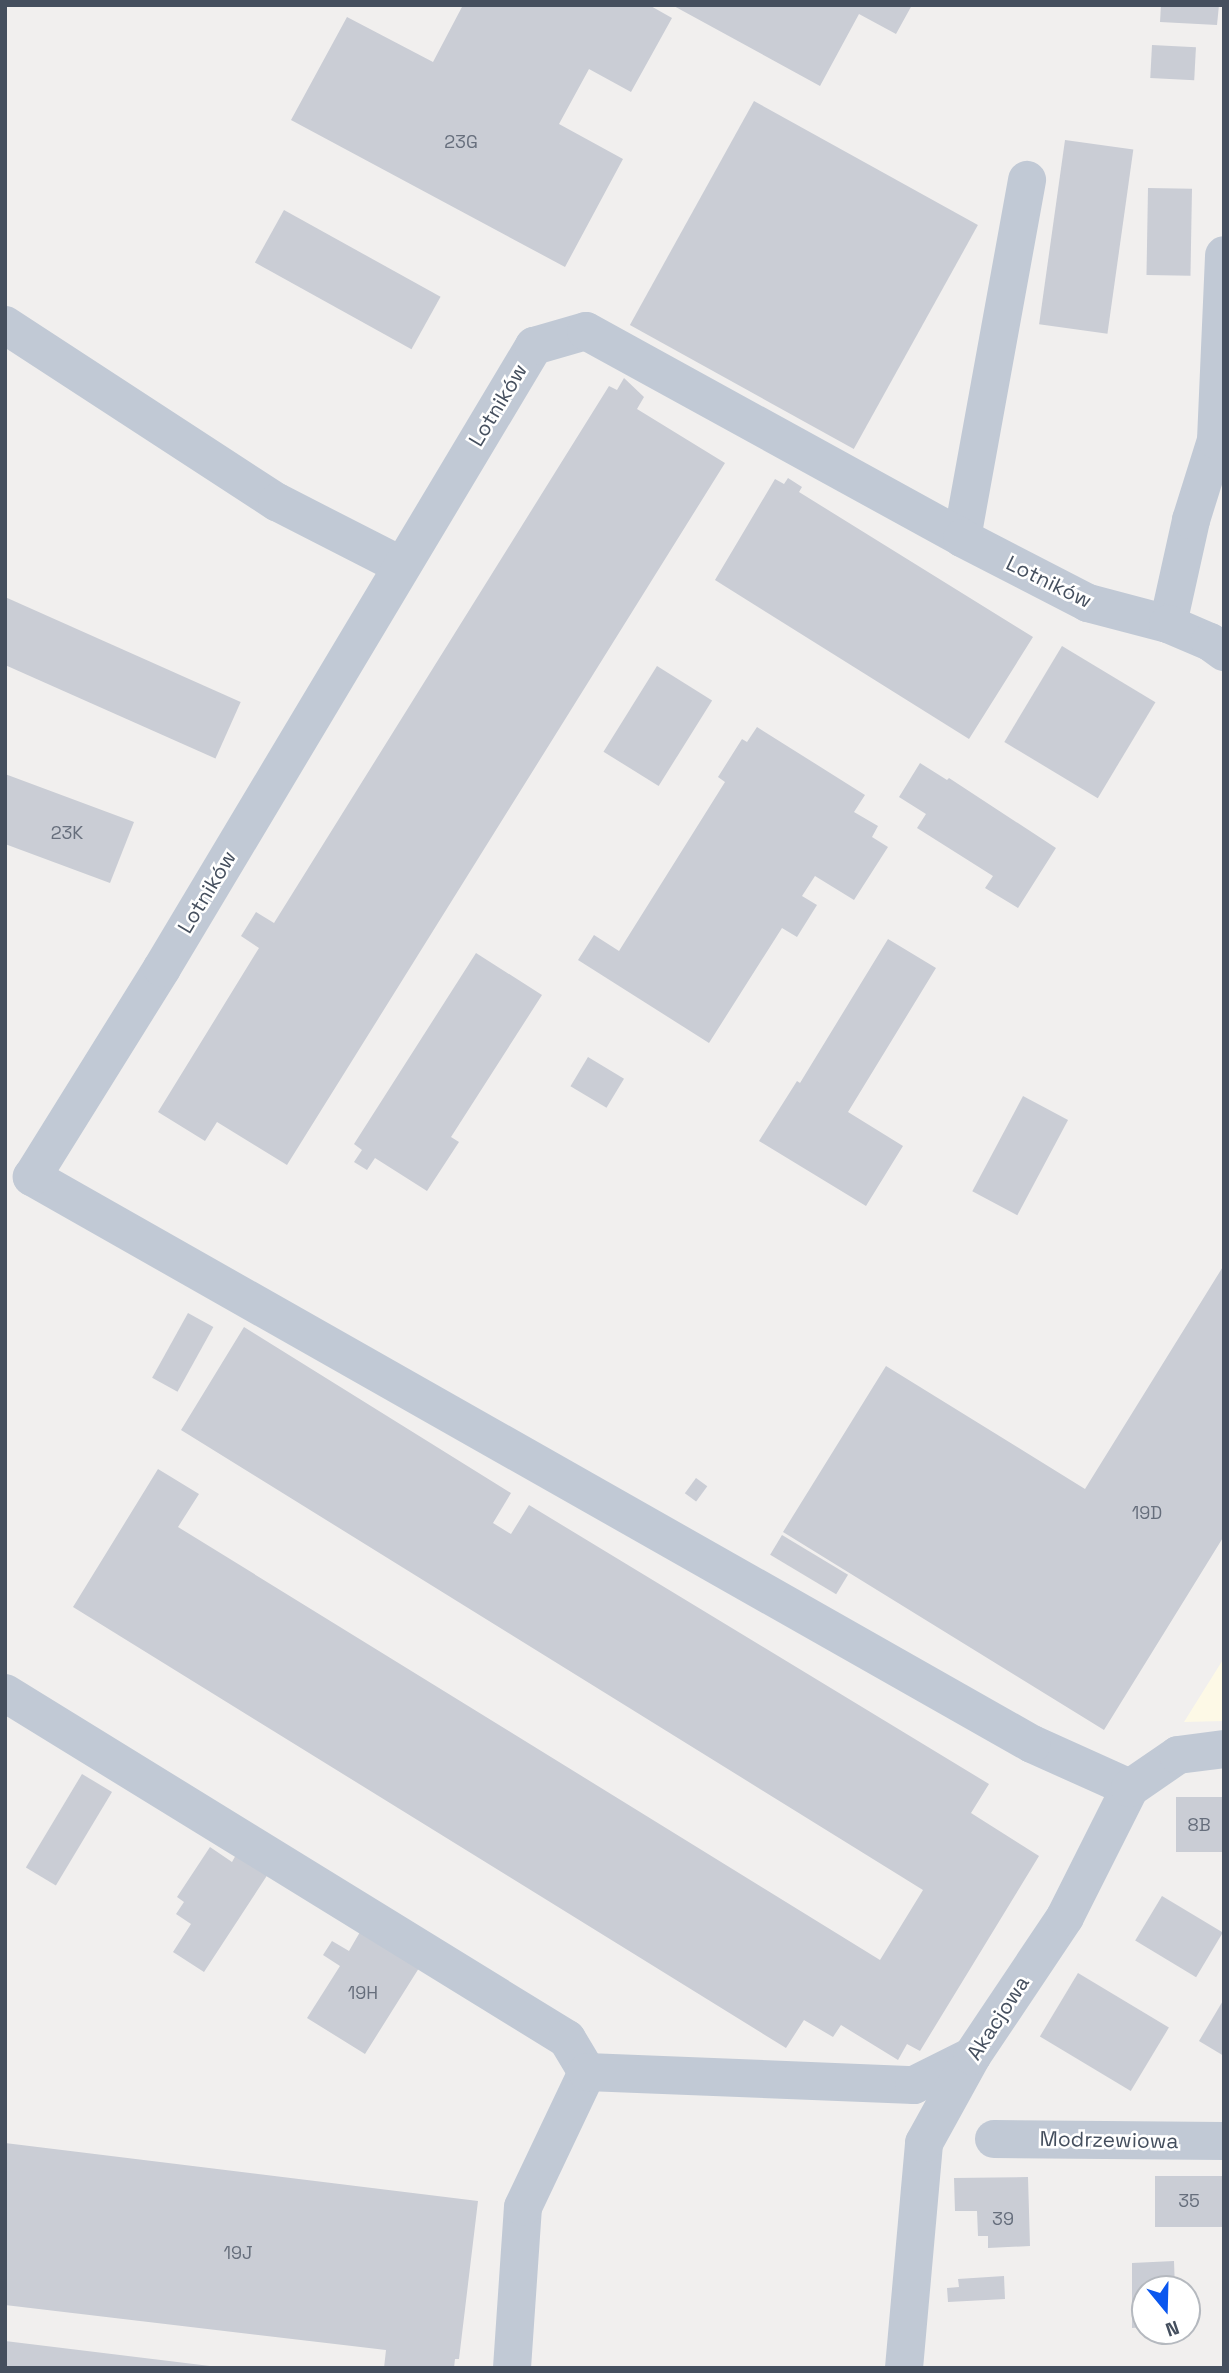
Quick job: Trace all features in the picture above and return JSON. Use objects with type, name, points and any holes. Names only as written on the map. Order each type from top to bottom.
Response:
[{"type":"street","points":[[962,538],[1027,180]]},
{"type":"street","points":[[1168,624],[1191,520],[1220,436],[1224,255]]},
{"type":"street","points":[[5,326],[277,502],[402,566]]},
{"type":"street","name":"Lotników","points":[[1130,1788],[1032,1744],[32,1177],[162,968],[534,345],[586,331],[962,538],[1088,603],[1168,624],[1219,641]]},
{"type":"street","points":[[5,1693],[567,2039],[587,2072]]},
{"type":"street","name":"Akacjowa","points":[[904,2368],[924,2143],[972,2056],[1065,1917],[1130,1788],[1178,1755],[1224,1749]]},
{"type":"street","points":[[587,2072],[914,2085],[972,2056]]},
{"type":"street","points":[[512,2368],[523,2207],[587,2072]]},
{"type":"street","name":"Modrzewiowa","points":[[994,2139],[1224,2141]]},
{"type":"shaded area","points":[[1224,1658],[1224,1721],[1184,1722]]},
{"type":"building","points":[[463,5],[649,5],[672,18],[631,92],[589,69],[559,124],[623,159],[565,267],[291,120],[347,17],[433,62]]},
{"type":"building","points":[[672,5],[912,5],[896,34],[859,14],[820,86]]},
{"type":"building","points":[[1161,5],[1219,5],[1217,25],[1160,22]]},
{"type":"building","points":[[1152,45],[1196,47],[1194,80],[1150,78]]},
{"type":"building","points":[[754,101],[978,225],[854,449],[630,325]]},
{"type":"building","points":[[1065,140],[1133,150],[1107,334],[1039,324]]},
{"type":"building","points":[[1148,188],[1192,189],[1190,276],[1146,275]]},
{"type":"building","points":[[284,210],[441,297],[411,349],[255,262]]},
{"type":"building","points":[[624,378],[644,397],[637,409],[725,463],[287,1165],[217,1122],[205,1141],[158,1112],[259,948],[241,936],[256,912],[274,923],[609,386],[617,390]]},
{"type":"building","points":[[788,478],[802,487],[799,492],[1033,637],[969,739],[715,580],[775,479],[784,484]]},
{"type":"building","points":[[5,597],[241,702],[215,759],[5,665]]},
{"type":"building","points":[[1062,646],[1155,702],[1098,798],[1004,742]]},
{"type":"building","points":[[657,666],[712,700],[659,786],[603,752]]},
{"type":"building","points":[[757,727],[865,795],[854,812],[878,826],[872,837],[888,847],[854,900],[815,876],[802,896],[817,905],[797,937],[782,928],[709,1043],[578,960],[594,935],[619,951],[725,782],[718,777],[742,739],[747,742]]},
{"type":"building","points":[[920,763],[947,780],[949,778],[1056,848],[1018,908],[985,888],[993,876],[917,828],[926,814],[899,797]]},
{"type":"building","points":[[5,774],[134,822],[110,883],[5,844]]},
{"type":"building","points":[[888,939],[936,968],[848,1112],[903,1146],[866,1206],[759,1141],[797,1081],[800,1083]]},
{"type":"building","points":[[476,953],[542,995],[451,1137],[459,1142],[427,1191],[375,1158],[367,1170],[354,1162],[362,1150],[354,1144]]},
{"type":"building","points":[[588,1057],[624,1079],[606,1108],[570,1086]]},
{"type":"building","points":[[1023,1096],[1068,1120],[1017,1215],[972,1191]]},
{"type":"building","points":[[1224,1265],[1224,1536],[1104,1730],[783,1532],[886,1366],[1085,1489]]},
{"type":"building","points":[[188,1313],[213,1327],[177,1392],[152,1378]]},
{"type":"building","points":[[244,1327],[511,1493],[493,1523],[511,1534],[529,1505],[989,1784],[971,1813],[1039,1856],[920,2051],[907,2044],[898,2060],[841,2025],[833,2037],[804,2020],[786,2048],[73,1607],[158,1469],[199,1494],[178,1527],[880,1960],[923,1890],[181,1430]]},
{"type":"building","points":[[696,1478],[707,1486],[696,1502],[685,1493]]},
{"type":"building","points":[[782,1535],[848,1575],[836,1594],[770,1555]]},
{"type":"building","points":[[82,1774],[112,1792],[56,1885],[26,1867]]},
{"type":"building","points":[[1176,1797],[1224,1797],[1224,1852],[1176,1852]]},
{"type":"building","points":[[210,1847],[232,1862],[237,1853],[268,1874],[204,1972],[173,1952],[191,1924],[176,1914],[184,1902],[177,1897]]},
{"type":"building","points":[[1162,1896],[1223,1933],[1196,1977],[1135,1941]]},
{"type":"building","points":[[360,1932],[419,1968],[365,2054],[307,2018],[340,1966],[323,1955],[332,1941],[349,1951]]},
{"type":"building","points":[[1078,1973],[1169,2028],[1131,2091],[1040,2036]]},
{"type":"building","points":[[1224,1999],[1224,2056],[1199,2041]]},
{"type":"building","points":[[5,2143],[478,2201],[459,2359],[455,2359],[454,2368],[384,2368],[386,2350],[5,2305]]},
{"type":"building","points":[[1155,2176],[1224,2176],[1224,2227],[1155,2227]]},
{"type":"building","points":[[1028,2177],[1030,2246],[988,2248],[988,2236],[978,2236],[977,2211],[955,2211],[954,2178]]},
{"type":"building","points":[[1174,2261],[1174,2275],[1132,2275],[1132,2263]]},
{"type":"building","points":[[1004,2276],[1005,2299],[948,2302],[947,2288],[959,2287],[958,2279]]},
{"type":"building","points":[[5,2341],[210,2366],[210,2368],[5,2368]]}]
